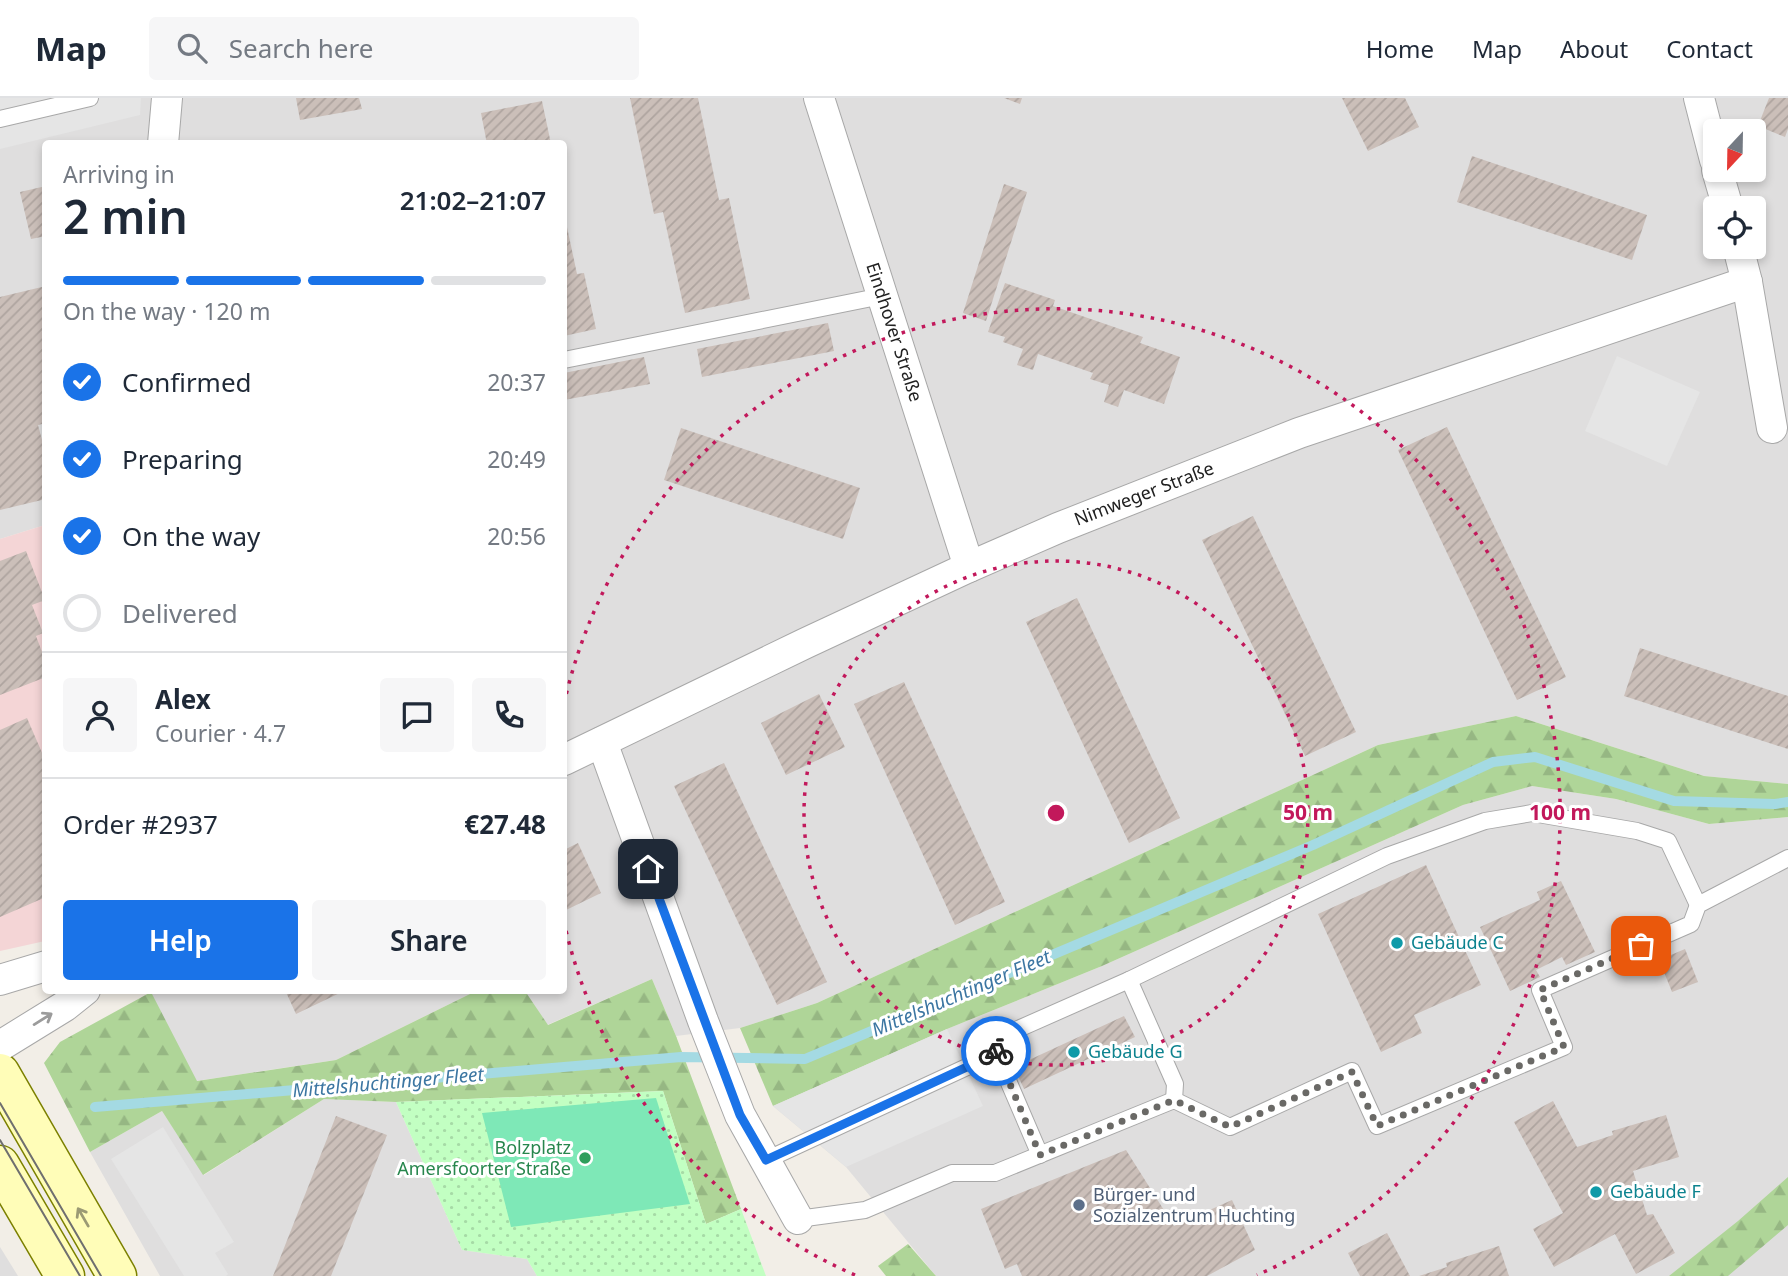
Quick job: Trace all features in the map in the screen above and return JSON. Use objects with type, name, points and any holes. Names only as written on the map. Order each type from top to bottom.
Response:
[{"type":"main road","points":[[0,1073],[117,1276]]},
{"type":"main road","points":[[0,1165],[65,1276]]},
{"type":"street","points":[[163,140],[167,98]]},
{"type":"street","name":"Eindhover Straße","points":[[819,98],[969,567]]},
{"type":"street","points":[[1699,98],[1704,119]]},
{"type":"street","points":[[1741,259],[1772,428]]},
{"type":"street","name":"Nimweger Straße","points":[[567,759],[969,567],[1058,528],[1299,433],[1747,282]]},
{"type":"street","points":[[602,743],[740,1115],[798,1219]]},
{"type":"street","points":[[0,980],[42,967]]},
{"type":"street","points":[[0,1045],[80,994]]},
{"type":"lane","points":[[0,119],[90,98]]},
{"type":"lane","points":[[567,359],[882,296]]},
{"type":"lane","points":[[766,1160],[982,1060],[991,1041],[1129,979],[1387,856],[1485,821],[1532,813],[1637,831],[1668,841],[1698,905]]},
{"type":"lane","points":[[798,1219],[865,1210],[952,1173],[995,1173],[1174,1100],[1230,1127],[1352,1072],[1377,1126],[1564,1047],[1540,990],[1691,924],[1698,905],[1788,858]]},
{"type":"lane","points":[[1129,979],[1175,1084],[1174,1100]]},
{"type":"lane","points":[[991,1041],[1040,1155]]},
{"type":"shaded area","points":[[0,98],[1788,98],[1788,784],[1704,776],[1516,716],[1378,745],[817,1003],[740,1028],[676,1036],[652,979],[547,1025],[527,994],[567,994],[567,140],[42,140],[42,526],[0,539]]},
{"type":"shaded area","points":[[0,98],[141,98],[140,115],[0,149]]},
{"type":"shaded area","points":[[1617,356],[1700,392],[1667,466],[1585,431]]},
{"type":"shaded area","points":[[42,526],[42,942],[0,951],[0,539]]},
{"type":"shaded area","points":[[1532,786],[1616,799],[1709,824],[1788,817],[1788,1276],[936,1276],[846,1167],[773,1106],[947,1029],[1102,966],[1463,805]]},
{"type":"shaded area","points":[[152,994],[470,994],[336,1060],[196,1081]]},
{"type":"shaded area","points":[[947,1029],[983,1106],[846,1167],[773,1106]]},
{"type":"shaded area","points":[[324,1099],[396,1102],[462,1250],[527,1259],[537,1276],[160,1276],[90,1152],[162,1111],[204,1175]]},
{"type":"shaded area","points":[[163,1127],[234,1242],[215,1253],[228,1274],[226,1276],[184,1276],[111,1159]]},
{"type":"shaded area","points":[[0,1247],[18,1276],[0,1276]]},
{"type":"green space","points":[[1516,716],[1704,776],[1788,784],[1788,817],[1709,824],[1616,799],[1532,786],[1463,805],[1102,966],[947,1029],[773,1106],[740,1028],[817,1003],[1378,745]]},
{"type":"green space","points":[[652,979],[741,1209],[706,1224],[663,1091],[396,1102],[324,1099],[203,1175],[162,1111],[90,1152],[44,1063],[60,1042],[147,994],[152,994],[197,1081],[336,1060],[470,994],[527,994],[548,1025]]},
{"type":"green space","points":[[663,1091],[706,1224],[741,1209],[766,1276],[537,1276],[527,1259],[462,1250],[396,1102]]},
{"type":"green space","name":"Bolzplatz Amersfoorter Straße","points":[[656,1098],[690,1204],[511,1227],[482,1113]]},
{"type":"green space","points":[[1788,1177],[1788,1225],[1728,1276],[1669,1276],[1738,1221]]},
{"type":"green space","points":[[908,1244],[936,1276],[886,1276],[878,1266]]},
{"type":"building","points":[[296,98],[359,98],[362,109],[300,120]]},
{"type":"building","points":[[630,98],[698,98],[719,200],[729,198],[750,299],[685,313],[663,212],[654,214]]},
{"type":"building","points":[[1004,98],[1022,98],[1020,104]]},
{"type":"building","points":[[1342,98],[1405,98],[1419,127],[1368,151]]},
{"type":"building","points":[[1769,98],[1788,98],[1788,129],[1785,137],[1766,129],[1766,119],[1761,119]]},
{"type":"building","points":[[542,101],[550,140],[486,140],[481,113]]},
{"type":"building","points":[[1472,156],[1647,215],[1632,260],[1457,202]]},
{"type":"building","points":[[1004,184],[1027,192],[986,321],[963,313]]},
{"type":"building","points":[[42,187],[42,237],[31,239],[20,192]]},
{"type":"building","points":[[567,227],[577,274],[584,273],[596,329],[567,335]]},
{"type":"building","points":[[1005,283],[1055,300],[1053,306],[1143,337],[1140,343],[1180,357],[1164,404],[1124,390],[1118,407],[1104,402],[1109,385],[1090,379],[1093,373],[1038,354],[1033,370],[1017,365],[1023,349],[1003,342],[1005,337],[988,332]]},
{"type":"building","points":[[42,287],[42,424],[38,425],[42,440],[42,500],[0,510],[0,297]]},
{"type":"building","points":[[828,323],[834,351],[702,377],[697,349]]},
{"type":"building","points":[[644,357],[650,384],[567,399],[567,372]]},
{"type":"building","points":[[1447,427],[1566,677],[1517,700],[1398,450]]},
{"type":"building","points":[[681,428],[860,488],[843,539],[664,480]]},
{"type":"building","points":[[1253,516],[1356,732],[1305,756],[1202,540]]},
{"type":"building","points":[[26,551],[42,592],[42,601],[32,605],[42,630],[42,633],[36,636],[42,652],[42,679],[0,695],[0,561]]},
{"type":"building","points":[[1077,598],[1180,818],[1129,843],[1026,622]]},
{"type":"building","points":[[1640,648],[1788,696],[1788,749],[1624,696]]},
{"type":"building","points":[[904,682],[1005,902],[955,925],[854,704]]},
{"type":"building","points":[[819,694],[845,747],[786,775],[761,723]]},
{"type":"building","points":[[27,718],[42,753],[42,899],[0,917],[0,730]]},
{"type":"building","points":[[724,763],[827,982],[777,1005],[674,786]]},
{"type":"building","points":[[578,843],[601,893],[567,910],[567,848]]},
{"type":"building","name":"Gebäude C","points":[[1426,865],[1481,985],[1414,1015],[1422,1033],[1381,1052],[1318,914]]},
{"type":"building","points":[[1561,881],[1595,952],[1566,965],[1562,957],[1536,970],[1540,977],[1510,991],[1480,927],[1540,900],[1537,892]]},
{"type":"building","points":[[1685,949],[1698,982],[1672,992],[1659,960]]},
{"type":"building","points":[[287,994],[338,994],[296,1014]]},
{"type":"building","name":"Gebäude G","points":[[1124,1016],[1135,1037],[1024,1089],[1014,1067]]},
{"type":"building","name":"Gebäude F","points":[[1553,1101],[1577,1147],[1613,1135],[1612,1131],[1666,1115],[1679,1157],[1633,1171],[1647,1215],[1653,1214],[1675,1253],[1636,1274],[1615,1234],[1554,1267],[1533,1229],[1563,1213],[1514,1122]]},
{"type":"building","points":[[336,1116],[387,1135],[331,1276],[273,1276]]},
{"type":"building","points":[[1126,1150],[1174,1226],[1232,1200],[1255,1250],[1207,1276],[1022,1276],[1017,1264],[1005,1269],[981,1209]]},
{"type":"building","points":[[1387,1233],[1410,1276],[1360,1276],[1348,1253]]},
{"type":"building","points":[[1499,1246],[1509,1276],[1419,1276],[1447,1267],[1446,1263]]},
{"type":"waterway","name":"Mittelshuchtinger Fleet","points":[[95,1107],[681,1057],[805,1059],[1313,845],[1493,762],[1535,757],[1674,801],[1775,804],[1788,802]]},
{"type":"tram line","points":[[0,1103],[101,1276]]},
{"type":"tram line","points":[[0,1140],[80,1276]]},
{"type":"way so far","points":[[996,1051],[1040,1155],[1174,1100],[1230,1127],[1352,1072],[1377,1126],[1564,1047],[1540,990],[1641,946]]},
{"type":"place","name":"Gebäude C","points":[[1397,943]]},
{"type":"place","name":"Gebäude G","points":[[1074,1052]]},
{"type":"place","name":"Bolzplatz Amersfoorter Straße","points":[[585,1158]]},
{"type":"place","name":"Gebäude F","points":[[1596,1192]]},
{"type":"place","name":"Bürger- und Sozialzentrum Huchting","points":[[1079,1205]]},
{"type":"route","points":[[648,869],[740,1115],[766,1160],[982,1060],[991,1041],[996,1051]]}]
